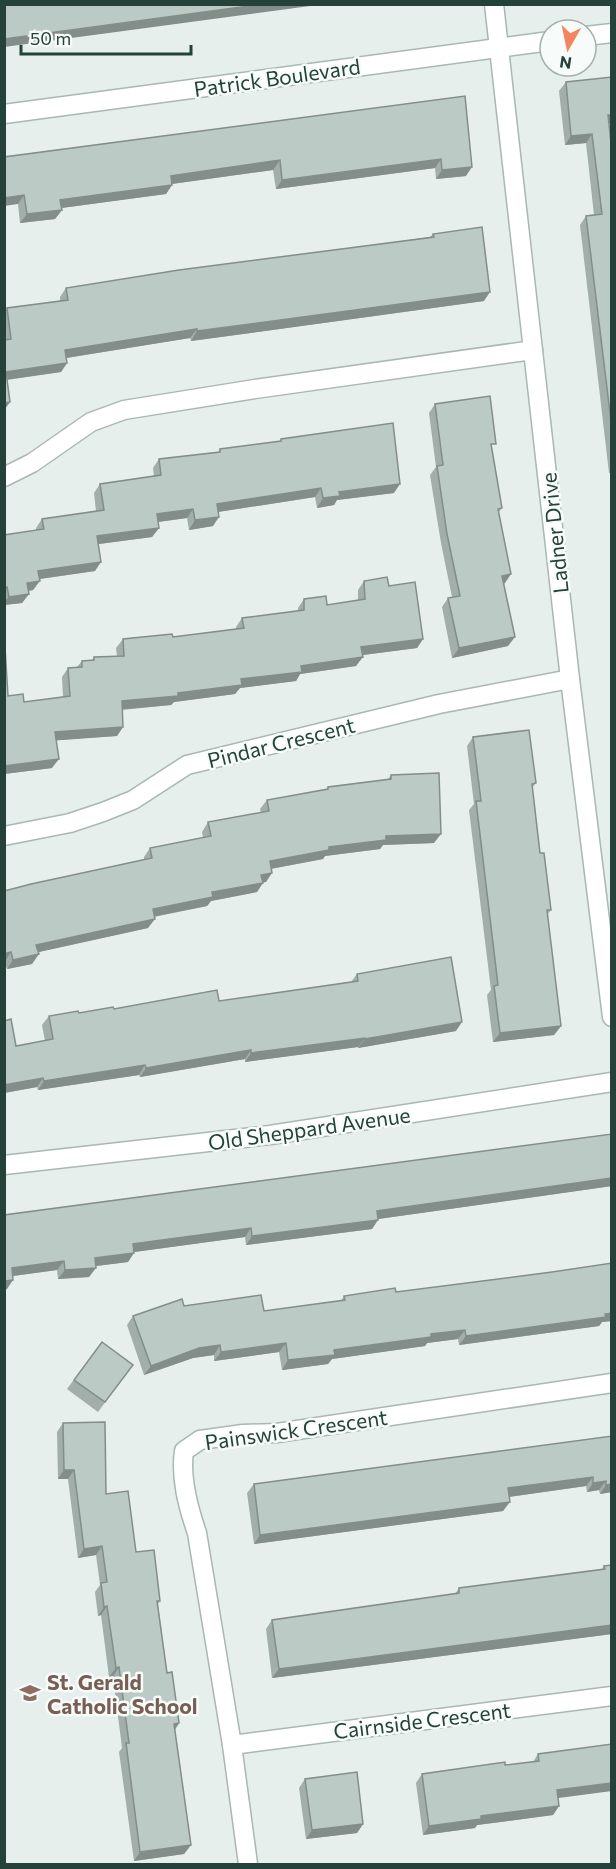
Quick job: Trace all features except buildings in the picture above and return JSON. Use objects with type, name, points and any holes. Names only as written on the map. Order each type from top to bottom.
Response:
[{"type":"street","name":"Ladner Drive","points":[[494,4],[570,679],[612,1017]]},
{"type":"street","name":"Patrick Boulevard","points":[[4,114],[538,42]]},
{"type":"street","points":[[4,477],[32,462],[91,422],[124,410],[533,350]]},
{"type":"street","name":"Pindar Crescent","points":[[4,836],[70,823],[103,812],[133,800],[187,765],[439,704],[570,679]]},
{"type":"street","name":"Old Sheppard Avenue","points":[[4,1165],[270,1135],[612,1082]]},
{"type":"street","name":"Painswick Crescent","points":[[248,1864],[232,1745],[197,1533],[190,1514],[182,1468],[184,1451],[200,1440],[243,1434],[277,1433],[612,1383]]},
{"type":"street","name":"Cairnside Crescent","points":[[232,1745],[612,1696]]},
{"type":"place","name":"St. Gerald Catholic School","points":[[30,1693]]}]
